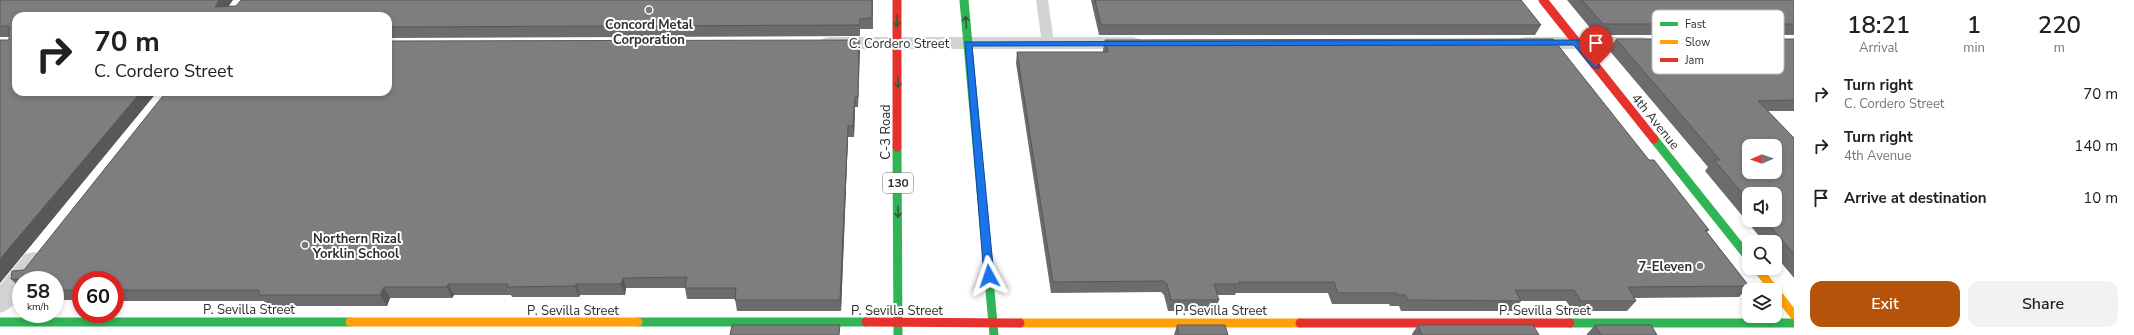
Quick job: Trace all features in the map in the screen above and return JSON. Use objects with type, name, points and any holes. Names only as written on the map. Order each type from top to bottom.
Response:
[{"type":"street","name":"C-3 Road","points":[[897,0],[898,335]]},
{"type":"street","points":[[964,0],[994,335]]},
{"type":"street","name":"4th Avenue","points":[[1543,0],[1742,249]]},
{"type":"street","points":[[1510,42],[1652,42]]},
{"type":"street","name":"C. Cordero Street","points":[[810,43],[1151,43]]},
{"type":"street","points":[[0,303],[45,247]]},
{"type":"street","points":[[1763,275],[1769,283]]},
{"type":"street","points":[[1782,299],[1794,315]]},
{"type":"street","name":"P. Sevilla Street","points":[[0,322],[993,322],[1125,329],[1794,323]]},
{"type":"lane","points":[[1042,0],[1048,43]]},
{"type":"building","points":[[0,0],[219,0],[215,7],[236,6],[241,0],[872,0],[872,18],[860,19],[859,25],[392,27],[392,12],[12,12],[12,96],[138,96],[0,259],[0,40],[9,40],[9,26],[0,26]]},
{"type":"building","points":[[1095,0],[1521,0],[1541,25],[1101,25]]},
{"type":"building","points":[[1582,0],[1794,0],[1794,24],[1784,24],[1784,10],[1652,10],[1652,24],[1603,24]]},
{"type":"building","points":[[1553,39],[1649,160],[1654,160],[1709,230],[1705,230],[1747,283],[1742,283],[1742,286],[1628,287],[1636,301],[1581,301],[1574,290],[1515,290],[1521,301],[1408,300],[1405,295],[1397,295],[1396,293],[1338,293],[1334,282],[1239,282],[1240,284],[1214,284],[1219,300],[1171,300],[1167,284],[1164,281],[1053,282],[1017,52],[1108,52],[1105,40]]},
{"type":"building","points":[[1616,39],[1652,39],[1652,74],[1784,74],[1784,39],[1794,39],[1794,100],[1758,101],[1794,138],[1794,254],[1782,240],[1782,235],[1778,235],[1771,227],[1782,227],[1782,187],[1742,187],[1742,193],[1714,160],[1720,160]]},
{"type":"building","points":[[859,40],[858,97],[855,97],[853,126],[848,126],[840,300],[735,300],[736,288],[685,288],[687,277],[623,278],[621,284],[576,284],[575,286],[507,287],[508,284],[448,284],[447,287],[384,287],[380,295],[259,295],[259,290],[124,290],[124,271],[72,271],[72,290],[64,290],[64,271],[12,271],[24,270],[163,96],[392,96],[392,41]]},
{"type":"building","points":[[732,325],[840,325],[839,335],[730,335]]},
{"type":"building","points":[[1177,325],[1225,325],[1228,335],[1179,335]]},
{"type":"building","points":[[1418,325],[1533,325],[1539,335],[1422,335]]},
{"type":"building","points":[[1595,325],[1651,325],[1657,335],[1601,335]]},
{"type":"traffic: fast","points":[[964,0],[994,335]]},
{"type":"traffic: fast","points":[[1654,139],[1742,249]]},
{"type":"traffic: fast","points":[[897,147],[898,335]]},
{"type":"traffic: fast","points":[[0,322],[350,322]]},
{"type":"traffic: fast","points":[[638,322],[866,322]]},
{"type":"traffic: fast","points":[[1570,323],[1794,323]]},
{"type":"traffic: slow","points":[[1762,275],[1769,283]]},
{"type":"traffic: slow","points":[[1782,300],[1794,315]]},
{"type":"traffic: slow","points":[[350,322],[638,322]]},
{"type":"traffic: slow","points":[[1020,323],[1300,323]]},
{"type":"traffic: jam","points":[[897,0],[897,147]]},
{"type":"traffic: jam","points":[[1543,0],[1654,139]]},
{"type":"traffic: jam","points":[[866,322],[1020,323]]},
{"type":"traffic: jam","points":[[1300,323],[1570,323]]},
{"type":"place","name":"Concord Metal Corporation","points":[[649,10]]},
{"type":"place","name":"Northern Rizal Yorklin School","points":[[305,245]]},
{"type":"place","name":"7-Eleven","points":[[1700,266]]},
{"type":"route","points":[[989,276],[968,43],[1577,43],[1596,67]]}]
